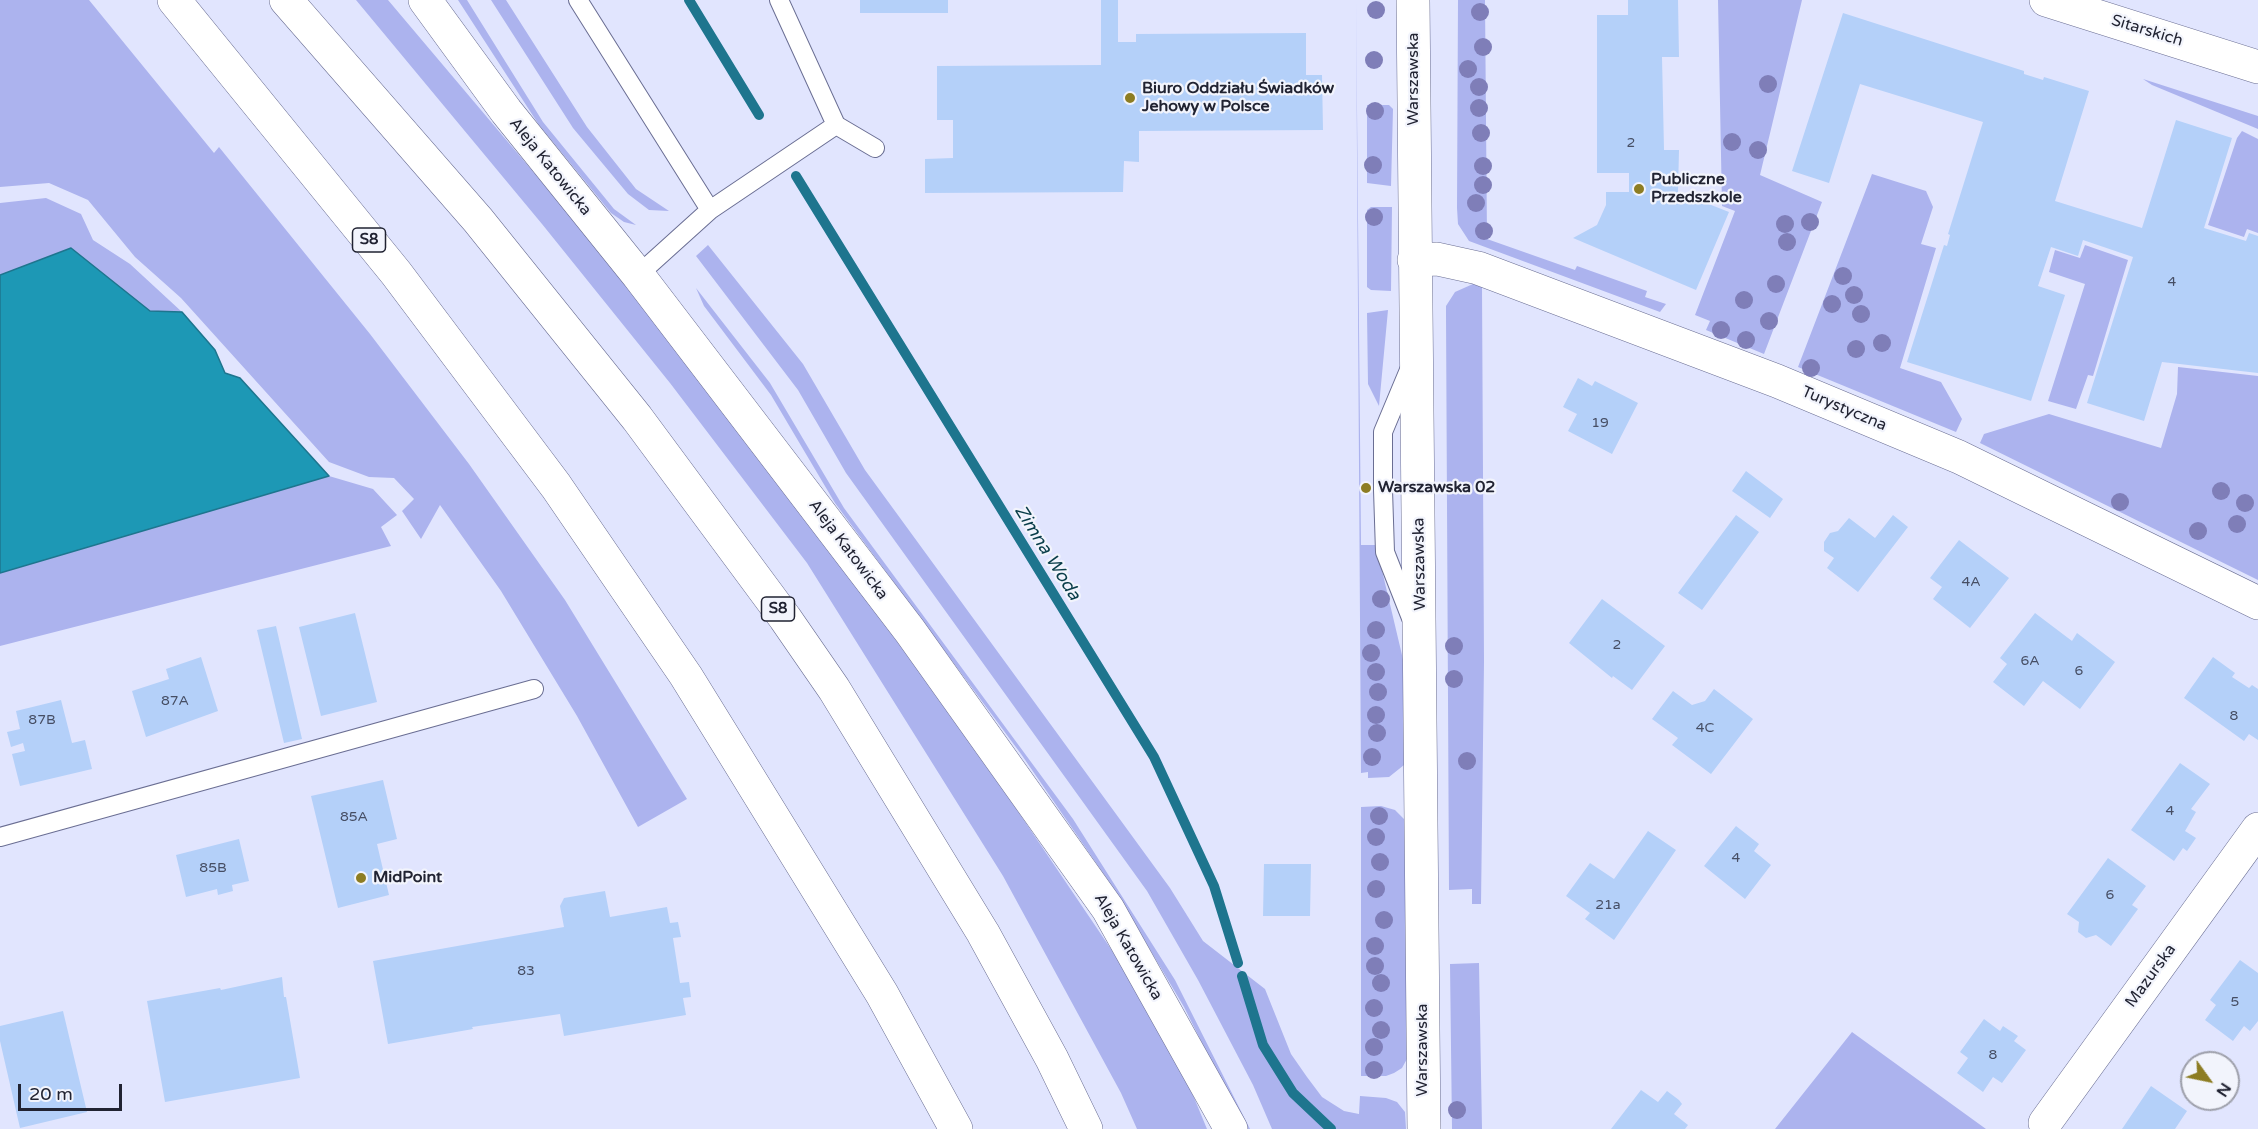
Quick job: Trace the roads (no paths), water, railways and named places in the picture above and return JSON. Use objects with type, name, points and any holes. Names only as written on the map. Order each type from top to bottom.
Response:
[{"type":"main road","name":"S8","points":[[174,0],[396,273],[556,486],[686,676],[728,742],[882,994],[956,1129]]},
{"type":"main road","name":"S8","points":[[286,0],[478,220],[637,418],[785,618],[834,689],[983,933],[1052,1059],[1086,1129]]},
{"type":"main road","name":"Aleja Katowicka","points":[[425,0],[506,111],[638,275],[910,631],[1108,909],[1231,1129]]},
{"type":"main road","name":"Warszawska","points":[[1413,0],[1424,1129]]},
{"type":"main road","name":"Sitarskich","points":[[2046,0],[2255,57]]},
{"type":"main road","name":"Turystyczna","points":[[1414,260],[1437,259],[1478,268],[1778,381],[1959,457],[2258,603]]},
{"type":"main road","name":"Mazurska","points":[[2045,1124],[2258,829]]},
{"type":"lane","points":[[578,0],[710,210]]},
{"type":"lane","points":[[779,0],[836,125],[875,148]]},
{"type":"lane","points":[[638,275],[710,210],[836,125]]},
{"type":"lane","points":[[0,837],[534,689]]},
{"type":"waterway","name":"Zimna Woda","points":[[689,0],[759,115]]},
{"type":"waterway","name":"Zimna Woda","points":[[796,176],[1154,757],[1214,886],[1238,963]]},
{"type":"waterway","name":"Zimna Woda","points":[[1242,976],[1263,1045],[1293,1093],[1331,1129]]},
{"type":"place","name":"Biuro Oddziału Świadków Jehowy w Polsce","points":[[1130,98]]},
{"type":"place","name":"Publiczne Przedszkole","points":[[1639,189]]},
{"type":"place","name":"Warszawska 02","points":[[1366,488]]},
{"type":"place","name":"MidPoint","points":[[361,878]]}]
